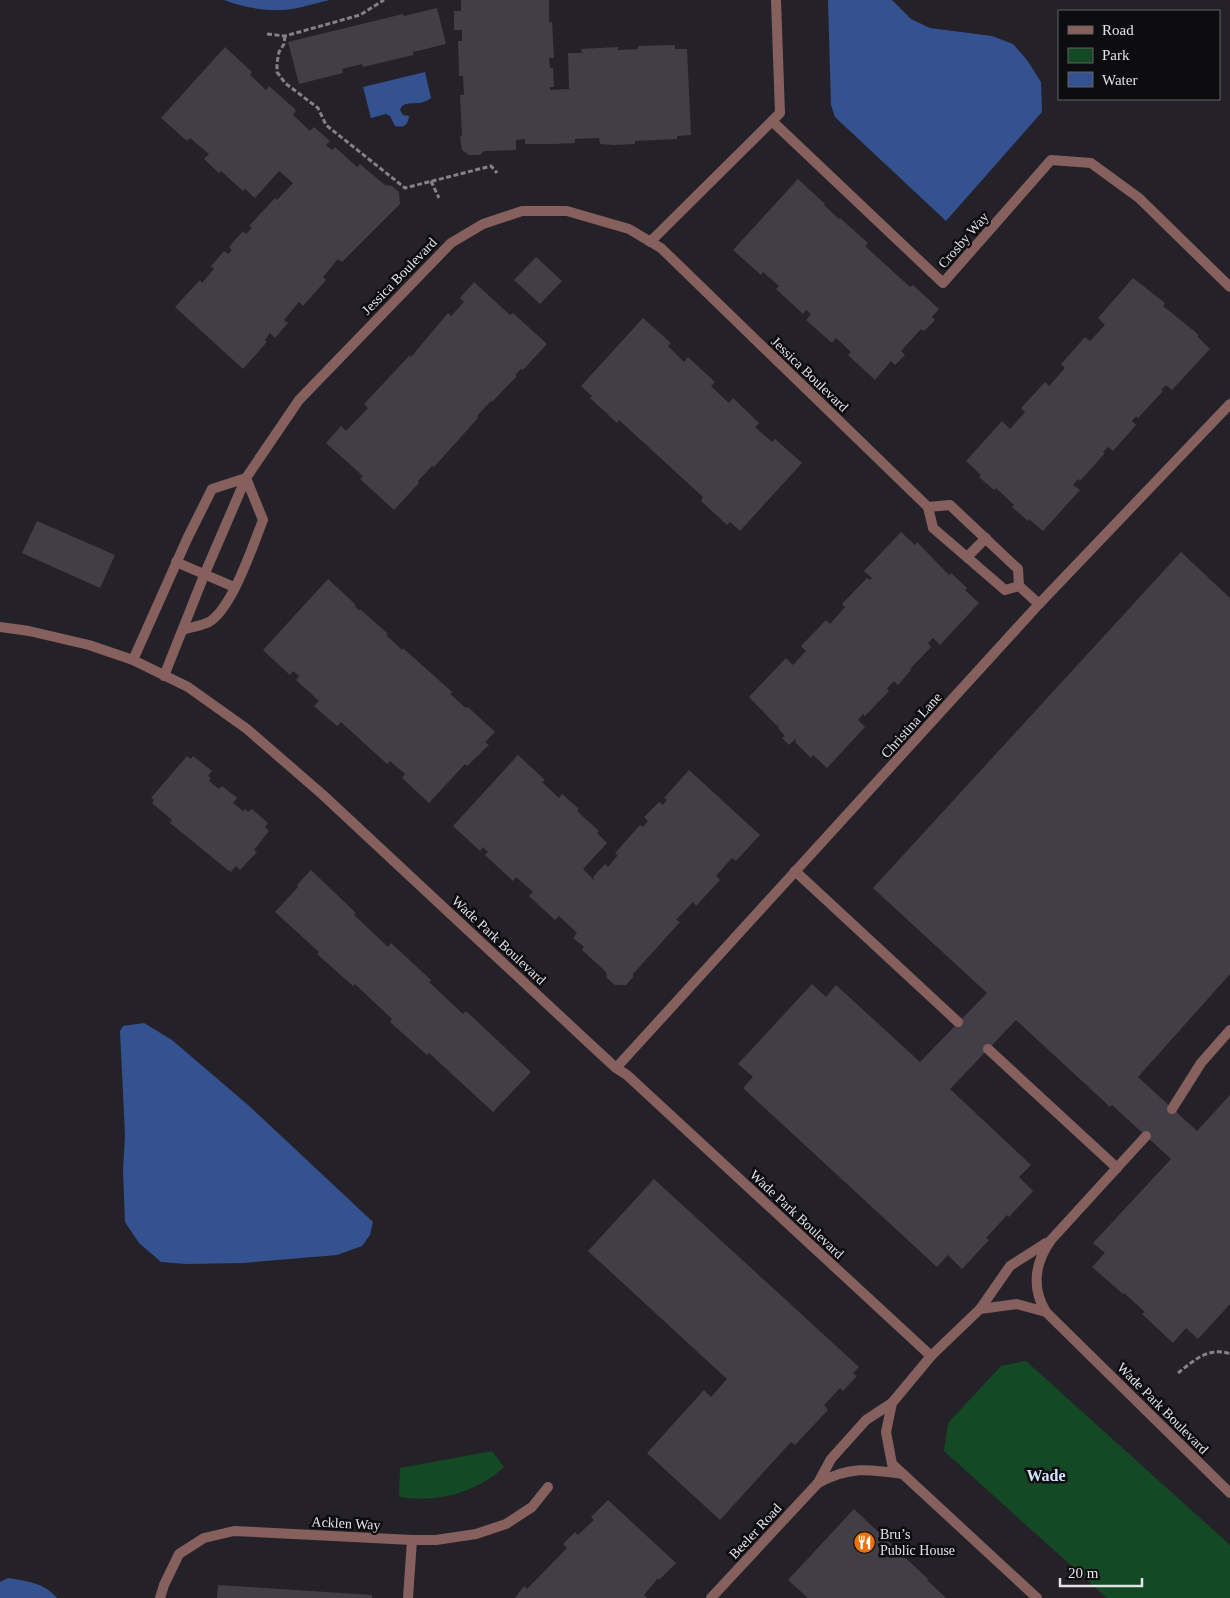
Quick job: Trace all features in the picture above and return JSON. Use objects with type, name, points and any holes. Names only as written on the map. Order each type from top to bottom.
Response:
[{"type":"street","points":[[650,242],[780,113],[776,0]]},
{"type":"street","name":"Crosby Way","points":[[772,121],[943,283],[1051,160],[1091,163],[1139,198],[1230,287]]},
{"type":"street","name":"Jessica Boulevard","points":[[164,676],[205,573],[246,478],[298,400],[451,243],[483,224],[522,210],[567,211],[629,229],[661,248],[928,507],[933,528],[1005,590],[1019,586]]},
{"type":"street","name":"Christina Lane","points":[[616,1068],[1039,604],[1230,404]]},
{"type":"street","points":[[133,660],[176,562],[212,489],[246,478],[263,520],[246,564],[223,610],[209,622],[183,630]]},
{"type":"street","points":[[928,507],[950,505],[1018,569],[1019,586],[1039,604]]},
{"type":"street","points":[[967,557],[986,538]]},
{"type":"street","points":[[176,562],[234,587]]},
{"type":"street","name":"Wade Park Boulevard","points":[[0,627],[29,631],[89,646],[133,660],[188,687],[247,729],[302,777],[931,1356]]},
{"type":"street","points":[[795,871],[958,1022]]},
{"type":"street","points":[[1172,1109],[1201,1063],[1230,1030]]},
{"type":"street","points":[[988,1049],[1117,1168]]},
{"type":"street","points":[[1046,1312],[1039,1300],[1038,1268],[1043,1252],[1051,1240],[1146,1136]]},
{"type":"street","points":[[1038,1598],[892,1464],[886,1432],[892,1403],[931,1356],[980,1309],[1010,1266],[1051,1240]]},
{"type":"street","name":"Wade Park Boulevard","points":[[980,1309],[1017,1304],[1046,1312],[1230,1493]]},
{"type":"street","name":"Beeler Road","points":[[711,1598],[818,1483],[831,1459],[866,1420],[892,1403]]},
{"type":"street","name":"Beeler Road","points":[[818,1483],[835,1474],[855,1470],[904,1474]]},
{"type":"street","name":"Acklen Way","points":[[160,1598],[179,1554],[204,1538],[234,1531],[436,1540],[476,1534],[506,1524],[532,1507],[548,1487]]},
{"type":"street","points":[[408,1598],[412,1540]]},
{"type":"path","points":[[268,34],[285,36],[360,15],[384,0]]},
{"type":"path","points":[[285,36],[284,44],[279,52],[277,72],[285,82],[318,108],[326,125],[405,188],[491,166],[497,173]]},
{"type":"path","points":[[430,181],[439,198]]},
{"type":"path","points":[[1178,1374],[1202,1355],[1213,1352],[1230,1354]]},
{"type":"green space","points":[[1026,1361],[1230,1545],[1230,1598],[1107,1598],[944,1451],[948,1423],[1001,1366]]},
{"type":"green space","points":[[492,1451],[504,1467],[481,1484],[468,1490],[442,1497],[399,1497],[400,1468]]},
{"type":"water","points":[[224,0],[330,0],[283,10],[268,10],[238,5]]},
{"type":"water","points":[[828,0],[892,0],[911,19],[930,28],[992,36],[1013,44],[1027,60],[1041,82],[1042,112],[946,221],[835,117],[831,105]]},
{"type":"water","points":[[425,72],[431,98],[427,101],[409,103],[402,106],[400,110],[403,115],[409,116],[408,122],[405,125],[401,127],[395,126],[390,116],[386,114],[371,118],[363,87]]},
{"type":"water","points":[[144,1023],[172,1040],[248,1105],[373,1222],[370,1235],[362,1246],[337,1255],[243,1263],[185,1264],[161,1262],[139,1243],[125,1222],[123,1171],[125,1135],[120,1031],[123,1026]]},
{"type":"water","points":[[8,1578],[41,1586],[57,1598],[0,1598],[0,1582]]},
{"type":"building","points":[[461,0],[549,0],[549,22],[552,22],[554,58],[549,58],[550,68],[553,68],[554,87],[550,87],[550,90],[569,89],[568,53],[582,53],[581,49],[618,47],[618,50],[638,49],[638,46],[675,45],[675,49],[687,49],[691,135],[677,136],[677,139],[635,141],[635,144],[614,145],[600,144],[599,138],[575,139],[575,143],[554,144],[525,144],[525,139],[516,140],[516,150],[484,151],[480,155],[469,155],[462,150],[460,137],[462,135],[460,95],[464,95],[463,76],[459,76],[458,41],[462,41],[462,30],[454,30],[454,11],[461,11]]},
{"type":"building","points":[[437,8],[446,44],[413,52],[413,55],[363,67],[362,64],[342,69],[343,73],[299,84],[288,42],[403,14],[404,16]]},
{"type":"building","points":[[225,47],[252,72],[250,75],[266,90],[269,86],[296,110],[293,115],[310,131],[314,127],[330,141],[326,145],[332,150],[335,147],[357,167],[360,164],[385,185],[392,186],[399,192],[400,204],[342,262],[338,259],[323,277],[326,280],[303,306],[299,302],[284,320],[288,323],[275,338],[270,333],[265,340],[267,342],[243,369],[175,307],[200,280],[202,283],[214,269],[211,266],[224,251],[228,254],[232,250],[229,247],[243,231],[246,234],[252,228],[249,226],[275,198],[277,200],[293,183],[279,171],[255,198],[245,189],[243,191],[221,171],[219,173],[204,159],[209,154],[190,138],[187,141],[161,118]]},
{"type":"building","points":[[798,179],[839,219],[868,243],[865,246],[910,287],[913,285],[939,309],[932,317],[935,320],[924,331],[921,329],[901,351],[905,355],[895,365],[891,361],[875,380],[848,355],[851,352],[836,338],[832,343],[806,320],[811,314],[806,310],[803,314],[776,289],[779,286],[763,272],[761,275],[733,250]]},
{"type":"building","points":[[536,257],[562,281],[540,304],[514,280]]},
{"type":"building","points":[[1133,278],[1165,303],[1163,306],[1199,335],[1197,336],[1210,349],[1172,390],[1166,385],[1161,390],[1163,391],[1138,418],[1136,416],[1132,421],[1136,425],[1113,451],[1108,447],[1080,481],[1078,479],[1073,485],[1080,490],[1043,531],[1012,507],[1014,505],[996,488],[994,490],[979,477],[981,475],[966,461],[1002,421],[1010,429],[1025,412],[1021,408],[1045,382],[1049,386],[1065,368],[1061,364],[1085,337],[1090,341],[1105,325],[1098,318]]},
{"type":"building","points":[[474,282],[510,315],[513,313],[547,344],[477,416],[478,418],[434,467],[432,466],[418,481],[419,483],[394,510],[360,479],[363,476],[326,443],[341,426],[346,431],[368,408],[364,404],[410,355],[411,357],[448,313],[451,316],[464,302],[460,298]]},
{"type":"building","points":[[643,318],[671,343],[668,346],[684,362],[688,357],[715,382],[711,386],[729,403],[733,398],[759,423],[755,427],[772,442],[775,439],[802,463],[740,531],[730,522],[727,525],[701,501],[703,497],[619,420],[617,423],[590,398],[592,396],[581,386]]},
{"type":"building","points":[[37,521],[115,555],[100,588],[22,553]]},
{"type":"building","points":[[901,532],[915,545],[917,542],[949,575],[951,573],[967,588],[965,590],[979,603],[940,645],[933,638],[928,643],[931,647],[898,685],[894,681],[887,688],[889,691],[865,716],[863,714],[858,720],[865,727],[827,768],[813,755],[811,758],[795,742],[795,739],[789,745],[782,738],[785,736],[778,728],[779,724],[777,726],[749,697],[786,658],[793,665],[806,651],[801,646],[826,620],[830,624],[845,607],[842,604],[867,578],[870,580],[872,578],[864,571]]},
{"type":"building","points":[[1181,552],[1230,598],[1230,974],[1138,1077],[1197,1131],[1230,1095],[1230,1304],[1198,1339],[1186,1328],[1173,1343],[1142,1314],[1145,1312],[1092,1267],[1105,1253],[1093,1243],[1171,1159],[1112,1105],[1110,1107],[1016,1020],[950,1089],[1031,1165],[1019,1177],[1033,1191],[986,1238],[989,1240],[962,1269],[948,1255],[937,1267],[743,1088],[753,1077],[738,1064],[812,984],[826,997],[836,985],[920,1062],[987,993],[873,888]]},
{"type":"building","points":[[328,579],[355,604],[359,611],[360,609],[388,634],[386,635],[402,650],[403,648],[452,692],[450,694],[466,708],[468,707],[495,732],[485,742],[489,745],[467,766],[465,764],[429,803],[402,778],[405,774],[390,761],[387,764],[341,722],[337,726],[314,706],[319,701],[296,680],[299,676],[293,671],[290,675],[263,650]]},
{"type":"building","points":[[518,755],[545,780],[542,782],[559,798],[562,794],[579,809],[577,811],[599,831],[597,833],[607,843],[583,869],[595,881],[593,877],[605,864],[608,867],[618,855],[615,853],[640,825],[643,827],[648,821],[644,817],[659,802],[663,805],[667,800],[664,798],[689,770],[760,835],[736,861],[732,858],[716,876],[720,880],[696,906],[693,902],[676,920],[680,922],[633,974],[633,977],[626,985],[615,985],[607,978],[606,972],[582,950],[584,947],[573,938],[577,933],[559,916],[555,920],[529,896],[533,892],[516,877],[513,881],[485,855],[488,852],[483,847],[480,851],[453,826]]},
{"type":"building","points":[[187,756],[191,759],[193,756],[212,771],[208,776],[211,778],[209,781],[219,789],[222,786],[237,798],[233,803],[243,811],[245,809],[248,812],[252,809],[268,823],[265,827],[269,831],[254,850],[257,852],[240,870],[236,866],[231,872],[229,871],[170,823],[172,820],[152,803],[154,800],[151,798]]},
{"type":"building","points":[[311,870],[388,947],[391,943],[431,980],[429,982],[463,1014],[466,1011],[531,1072],[493,1112],[429,1053],[427,1055],[390,1022],[392,1019],[355,984],[353,986],[317,954],[319,952],[275,912]]},
{"type":"building","points":[[654,1179],[859,1367],[853,1373],[857,1376],[843,1391],[840,1388],[824,1405],[828,1410],[795,1445],[791,1442],[720,1520],[647,1453],[704,1390],[711,1397],[727,1379],[588,1251]]},
{"type":"building","points":[[608,1500],[676,1563],[659,1580],[658,1578],[644,1595],[647,1598],[515,1598],[524,1586],[527,1589],[567,1548],[563,1544],[575,1532],[578,1535],[594,1520],[591,1517]]},
{"type":"building","points":[[854,1509],[946,1598],[808,1598],[788,1580]]},
{"type":"building","points":[[218,1585],[372,1595],[372,1598],[217,1598]]},
{"type":"place","name":"Bru’s Public House","points":[[864,1542]]},
{"type":"district","name":"Wade","points":[[1046,1475]]}]
